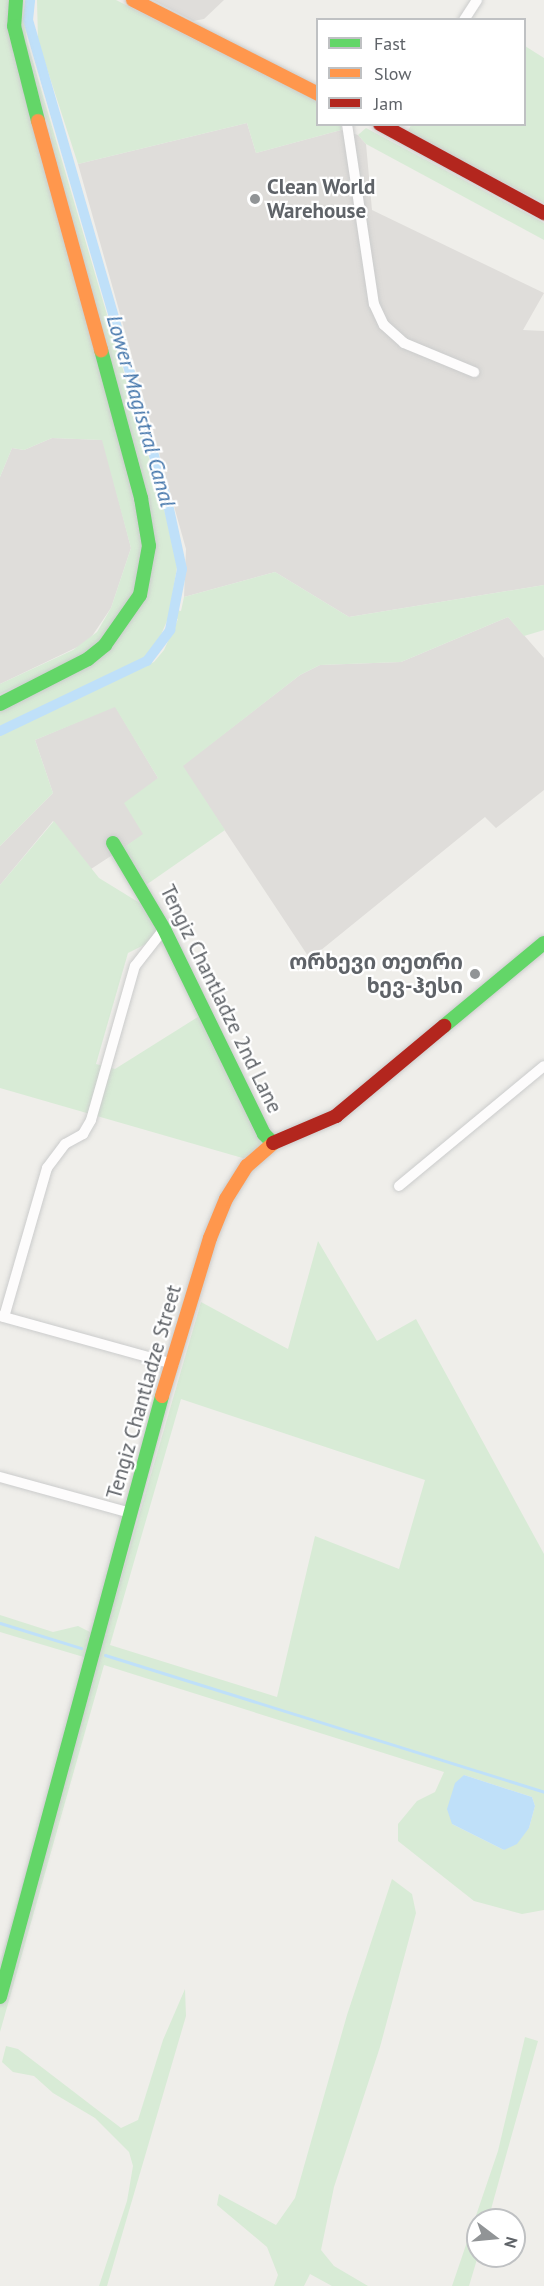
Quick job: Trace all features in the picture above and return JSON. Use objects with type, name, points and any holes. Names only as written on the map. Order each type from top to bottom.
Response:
[{"type":"street","points":[[0,704],[88,659],[105,645],[140,595],[149,546],[141,498],[19,50],[14,26],[16,0]]},
{"type":"street","points":[[133,0],[316,93]]},
{"type":"street","points":[[465,18],[477,0]]},
{"type":"street","points":[[348,126],[374,304],[384,325],[404,343],[474,372]]},
{"type":"street","points":[[395,128],[544,213]]},
{"type":"street","name":"Tengiz Chantladze 2nd Lane","points":[[114,843],[133,871],[164,929],[264,1134],[273,1143]]},
{"type":"street","points":[[164,929],[135,966],[92,1120],[83,1134],[65,1144],[47,1168],[2,1316],[173,1364]]},
{"type":"street","name":"Tengiz Chantladze Street","points":[[0,1997],[173,1364],[210,1238],[226,1199],[247,1166],[273,1143],[336,1116],[544,943]]},
{"type":"street","points":[[399,1186],[544,1066]]},
{"type":"street","points":[[0,1477],[131,1513]]},
{"type":"shaded area","points":[[153,0],[224,0],[204,19],[193,21]]},
{"type":"shaded area","points":[[247,123],[256,153],[341,130],[358,135],[366,144],[372,210],[544,293],[523,330],[544,331],[544,585],[349,617],[275,572],[184,597],[186,549],[78,164]]},
{"type":"shaded area","points":[[52,438],[103,440],[131,548],[111,608],[88,642],[0,684],[0,477],[12,448],[24,450]]},
{"type":"shaded area","points":[[508,617],[544,658],[544,790],[496,828],[485,817],[310,959],[182,766],[300,675],[320,665],[401,662]]},
{"type":"shaded area","points":[[115,706],[158,778],[143,835],[91,869],[53,821],[0,885],[0,846],[53,793],[35,740]]},
{"type":"green space","points":[[0,0],[11,0],[51,179],[144,540],[145,565],[132,599],[100,643],[64,666],[0,694],[0,684],[73,650],[97,632],[111,608],[131,548],[102,440],[52,438],[24,450],[12,448],[0,477]]},
{"type":"green space","points":[[22,0],[27,41],[170,530],[177,567],[170,609],[181,611],[184,597],[275,572],[349,617],[544,585],[544,630],[524,636],[508,617],[401,662],[320,665],[300,675],[183,766],[225,830],[146,885],[123,848],[143,834],[124,803],[158,778],[115,707],[35,740],[53,793],[0,846],[0,733],[154,662],[164,650],[178,619],[169,616],[155,649],[140,661],[0,726],[0,709],[77,673],[110,650],[145,598],[155,556],[141,469],[54,157],[49,126],[28,68],[21,29]]},
{"type":"green space","points":[[37,0],[116,0],[316,100],[316,126],[341,126],[341,130],[256,153],[247,123],[78,164],[38,41]]},
{"type":"green space","points":[[526,47],[544,58],[544,203],[407,133],[410,126],[526,126]]},
{"type":"green space","points":[[366,128],[544,223],[544,240],[366,144],[358,135]]},
{"type":"green space","points":[[54,821],[99,878],[143,905],[162,936],[128,953],[96,1064],[115,1069],[201,1015],[263,1141],[262,1148],[246,1159],[0,1088],[0,885]]},
{"type":"green space","points":[[318,1241],[377,1341],[416,1319],[544,1554],[544,1910],[522,1914],[474,1901],[398,1841],[398,1824],[417,1801],[435,1792],[444,1772],[104,1665],[0,2032],[0,1963],[87,1658],[0,1632],[0,1615],[53,1632],[78,1626],[92,1633],[105,1633],[201,1302],[288,1349]],"holes":[[[181,1399],[425,1480],[399,1569],[315,1536],[277,1697],[110,1645]],[[464,1775],[532,1797],[535,1806],[529,1828],[504,1850],[452,1824]]]},
{"type":"green space","points":[[392,1879],[412,1894],[416,1913],[380,2047],[334,2187],[321,2250],[334,2266],[368,2286],[332,2286],[310,2274],[304,2286],[274,2286],[278,2275],[267,2247],[217,2205],[219,2194],[276,2225],[295,2198],[347,2015]]},
{"type":"green space","points":[[185,1989],[186,2016],[107,2286],[99,2286],[127,2201],[133,2166],[129,2152],[95,2118],[53,2093],[34,2076],[13,2072],[2,2062],[6,2046],[18,2049],[121,2128],[138,2120],[163,2040]]},
{"type":"green space","points":[[525,2037],[538,2041],[491,2208],[479,2208],[498,2151]]},
{"type":"green space","points":[[466,2245],[466,2268],[474,2268],[469,2286],[452,2286]]},
{"type":"water","points":[[464,1775],[532,1797],[535,1806],[529,1828],[517,1844],[504,1850],[452,1824],[447,1809],[455,1783]]},
{"type":"waterway","name":"Lower Magistral Canal","points":[[0,731],[147,661],[170,630],[182,569],[168,504],[28,20],[30,0]]},
{"type":"waterway","points":[[0,1623],[81,1648]]},
{"type":"waterway","points":[[105,1655],[544,1792]]},
{"type":"traffic: fast","points":[[16,0],[14,26],[38,121]]},
{"type":"traffic: fast","points":[[0,704],[88,659],[105,645],[140,595],[149,546],[141,498],[101,350]]},
{"type":"traffic: fast","points":[[113,843],[164,929],[264,1134],[273,1143]]},
{"type":"traffic: fast","points":[[444,1026],[544,943]]},
{"type":"traffic: fast","points":[[0,1997],[162,1396]]},
{"type":"traffic: slow","points":[[133,0],[316,93]]},
{"type":"traffic: slow","points":[[38,121],[101,350]]},
{"type":"traffic: slow","points":[[162,1396],[210,1238],[226,1199],[247,1166],[273,1143]]},
{"type":"traffic: jam","points":[[384,126],[544,213]]},
{"type":"traffic: jam","points":[[273,1143],[336,1116],[444,1026]]},
{"type":"place","name":"Clean World Warehouse","points":[[255,199]]},
{"type":"place","name":"ორხევი თეთრი ხევ-ჰესი","points":[[475,974]]}]
